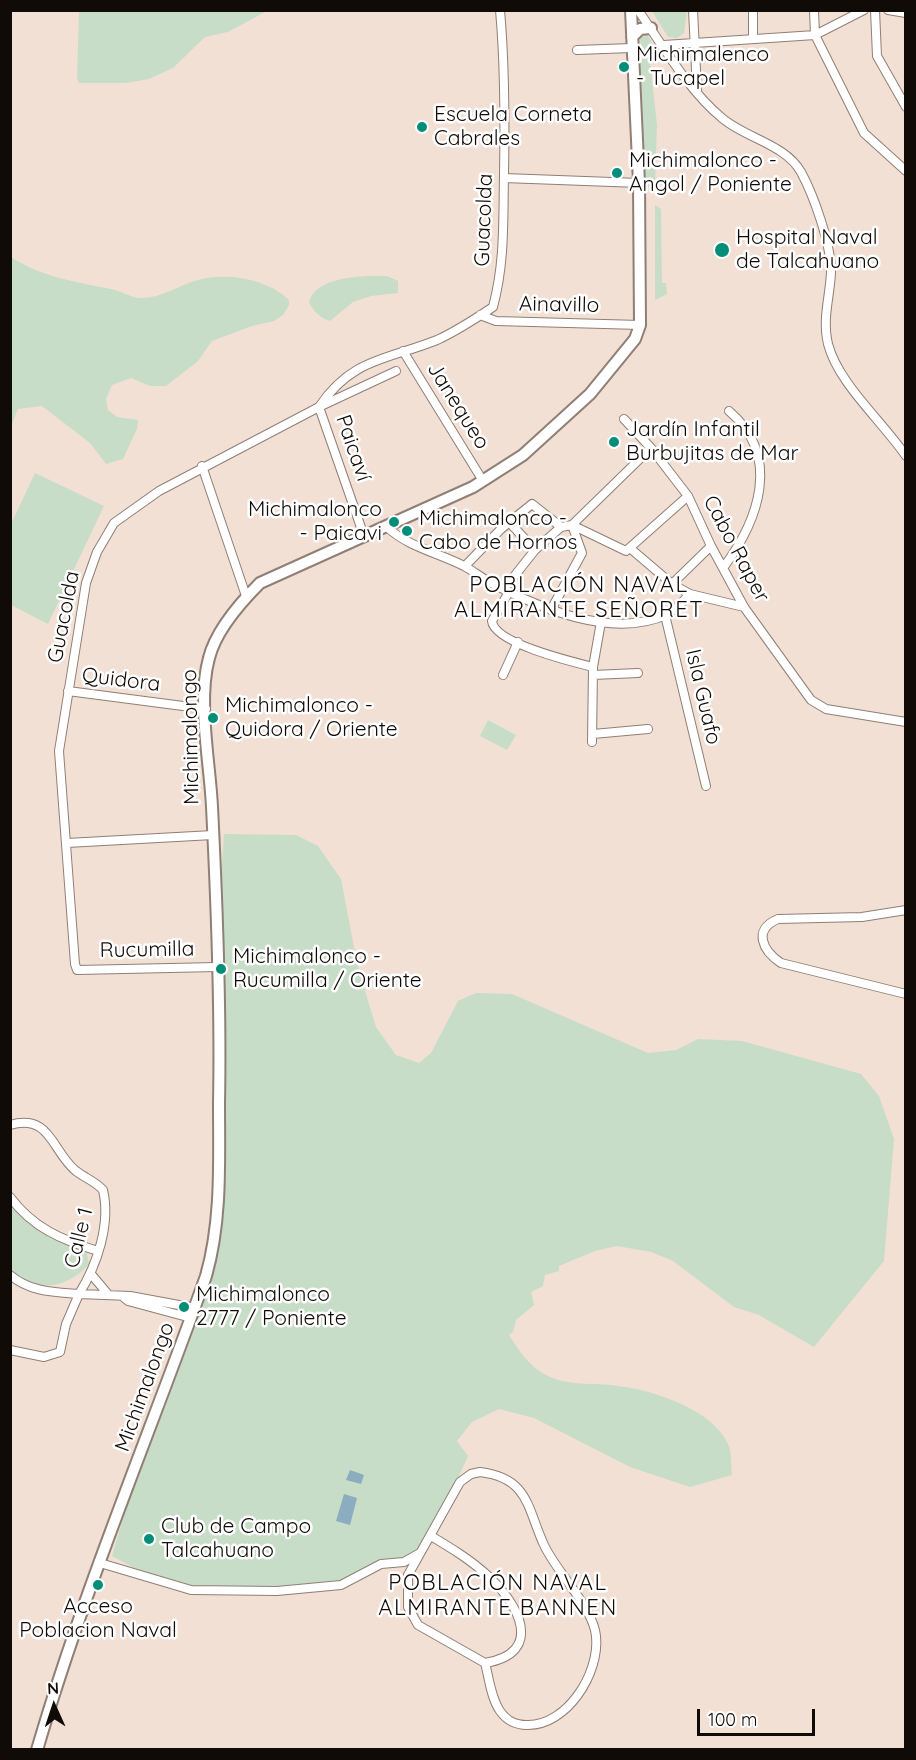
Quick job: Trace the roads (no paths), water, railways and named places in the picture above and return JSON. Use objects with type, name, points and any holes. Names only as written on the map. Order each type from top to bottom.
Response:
[{"type":"main road","name":"Michimalongo","points":[[37,1749],[55,1689],[207,1272],[219,1166],[221,1042],[206,709],[209,655],[227,622],[246,596],[260,583],[387,527],[483,481],[523,455],[590,394],[635,339],[640,325],[639,183],[630,10]]},
{"type":"main road","points":[[632,37],[640,29],[651,28]]},
{"type":"street","name":"Guacolda","points":[[480,315],[493,307],[500,278],[504,245],[504,67],[500,10]]},
{"type":"street","points":[[639,10],[664,45],[669,56],[721,118],[776,150],[798,168],[811,196],[830,260],[825,317],[829,346],[843,377],[893,436],[906,456]]},
{"type":"street","points":[[693,10],[697,92]]},
{"type":"street","points":[[753,10],[753,39]]},
{"type":"street","points":[[814,10],[815,35],[864,133],[906,171]]},
{"type":"street","points":[[664,45],[815,35],[864,10]]},
{"type":"street","points":[[875,10],[877,56],[906,107]]},
{"type":"street","points":[[888,10],[906,13]]},
{"type":"street","points":[[577,50],[632,48]]},
{"type":"street","points":[[504,178],[639,183]]},
{"type":"street","points":[[319,406],[334,387],[358,367],[437,339],[480,315]]},
{"type":"street","name":"Ainavillo","points":[[480,315],[496,321],[640,325]]},
{"type":"street","name":"Janequeo","points":[[403,351],[483,481]]},
{"type":"street","name":"Guacolda","points":[[78,970],[75,964],[59,751],[86,583],[97,552],[114,523],[136,505],[202,466],[319,406],[396,371]]},
{"type":"street","name":"Paicaví","points":[[319,406],[364,536]]},
{"type":"street","points":[[723,568],[746,534],[762,475],[751,435],[729,411]]},
{"type":"street","name":"Cabo Raper","points":[[624,419],[651,448],[688,496],[711,546],[744,607],[811,700],[826,709],[906,722]]},
{"type":"street","points":[[638,673],[593,671],[518,642],[493,626],[492,621],[506,590],[535,550],[561,527],[572,525],[651,448]]},
{"type":"street","points":[[202,466],[246,596]]},
{"type":"street","points":[[572,525],[620,550],[631,549],[688,496]]},
{"type":"street","points":[[465,566],[509,522],[532,504],[561,527]]},
{"type":"street","points":[[509,522],[535,550]]},
{"type":"street","points":[[552,610],[582,553],[572,525]]},
{"type":"street","points":[[387,527],[411,543],[465,566],[506,590],[552,610],[601,622],[636,622],[665,615],[690,594]]},
{"type":"street","points":[[672,584],[711,546]]},
{"type":"street","points":[[631,549],[672,584],[690,594],[744,607]]},
{"type":"street","name":"Isla Guafo","points":[[665,615],[706,786]]},
{"type":"street","points":[[601,622],[593,671],[593,738],[648,729]]},
{"type":"street","points":[[504,675],[518,642]]},
{"type":"street","name":"Quidora","points":[[68,691],[206,709]]},
{"type":"street","points":[[67,843],[213,835]]},
{"type":"street","points":[[906,910],[862,917],[778,919],[768,923],[763,932],[763,943],[768,952],[782,963],[906,994]]},
{"type":"street","name":"Rucumilla","points":[[78,970],[217,967]]},
{"type":"street","name":"Calle 1","points":[[10,1350],[27,1355],[53,1356],[60,1352],[66,1324],[91,1274],[104,1223],[106,1202],[103,1190],[75,1171],[51,1136],[42,1129],[24,1122],[13,1124]]},
{"type":"street","points":[[10,1197],[21,1212],[43,1229],[98,1251]]},
{"type":"street","points":[[91,1274],[107,1293]]},
{"type":"street","points":[[10,1275],[28,1286],[43,1291],[79,1294]]},
{"type":"street","name":"Calle 1","points":[[79,1294],[107,1293],[122,1296],[128,1301],[193,1313]]},
{"type":"street","points":[[431,1536],[488,1576],[521,1623],[520,1644],[515,1651],[501,1660],[485,1663],[418,1625],[408,1607],[408,1575],[460,1482],[471,1474],[497,1474],[523,1492],[545,1546],[595,1629],[596,1645],[586,1679],[563,1712],[544,1723],[518,1725],[499,1710],[485,1663]]},
{"type":"street","points":[[100,1563],[190,1590],[217,1592],[330,1587],[350,1581],[381,1564],[399,1563],[421,1551]]},
{"type":"street","points":[[399,1563],[408,1575]]},
{"type":"water","points":[[350,1470],[364,1475],[361,1484],[346,1480]]},
{"type":"water","points":[[344,1494],[357,1498],[350,1525],[336,1521]]},
{"type":"place","name":"Michimalenco - Tucapel","points":[[624,67]]},
{"type":"place","name":"Escuela Corneta Cabrales","points":[[422,127]]},
{"type":"place","name":"Michimalonco - Angol / Poniente","points":[[617,173]]},
{"type":"place","name":"Hospital Naval de Talcahuano","points":[[722,250]]},
{"type":"place","name":"Jardín Infantil Burbujitas de Mar","points":[[614,442]]},
{"type":"place","name":"Michimalonco - Paicavi","points":[[394,522]]},
{"type":"place","name":"Michimalonco - Cabo de Hornos","points":[[407,531]]},
{"type":"place","name":"Michimalonco - Quidora / Oriente","points":[[213,718]]},
{"type":"place","name":"Michimalonco - Rucumilla / Oriente","points":[[221,969]]},
{"type":"place","name":"Michimalonco 2777 / Poniente","points":[[184,1307]]},
{"type":"place","name":"Club de Campo Talcahuano","points":[[149,1539]]},
{"type":"place","name":"Acceso Poblacion Naval","points":[[98,1585]]},
{"type":"district","name":"POBLACIÓN NAVAL ALMIRANTE SEÑORET","points":[[579,598]]},
{"type":"district","name":"POBLACIÓN NAVAL ALMIRANTE BANNEN","points":[[498,1596]]}]
